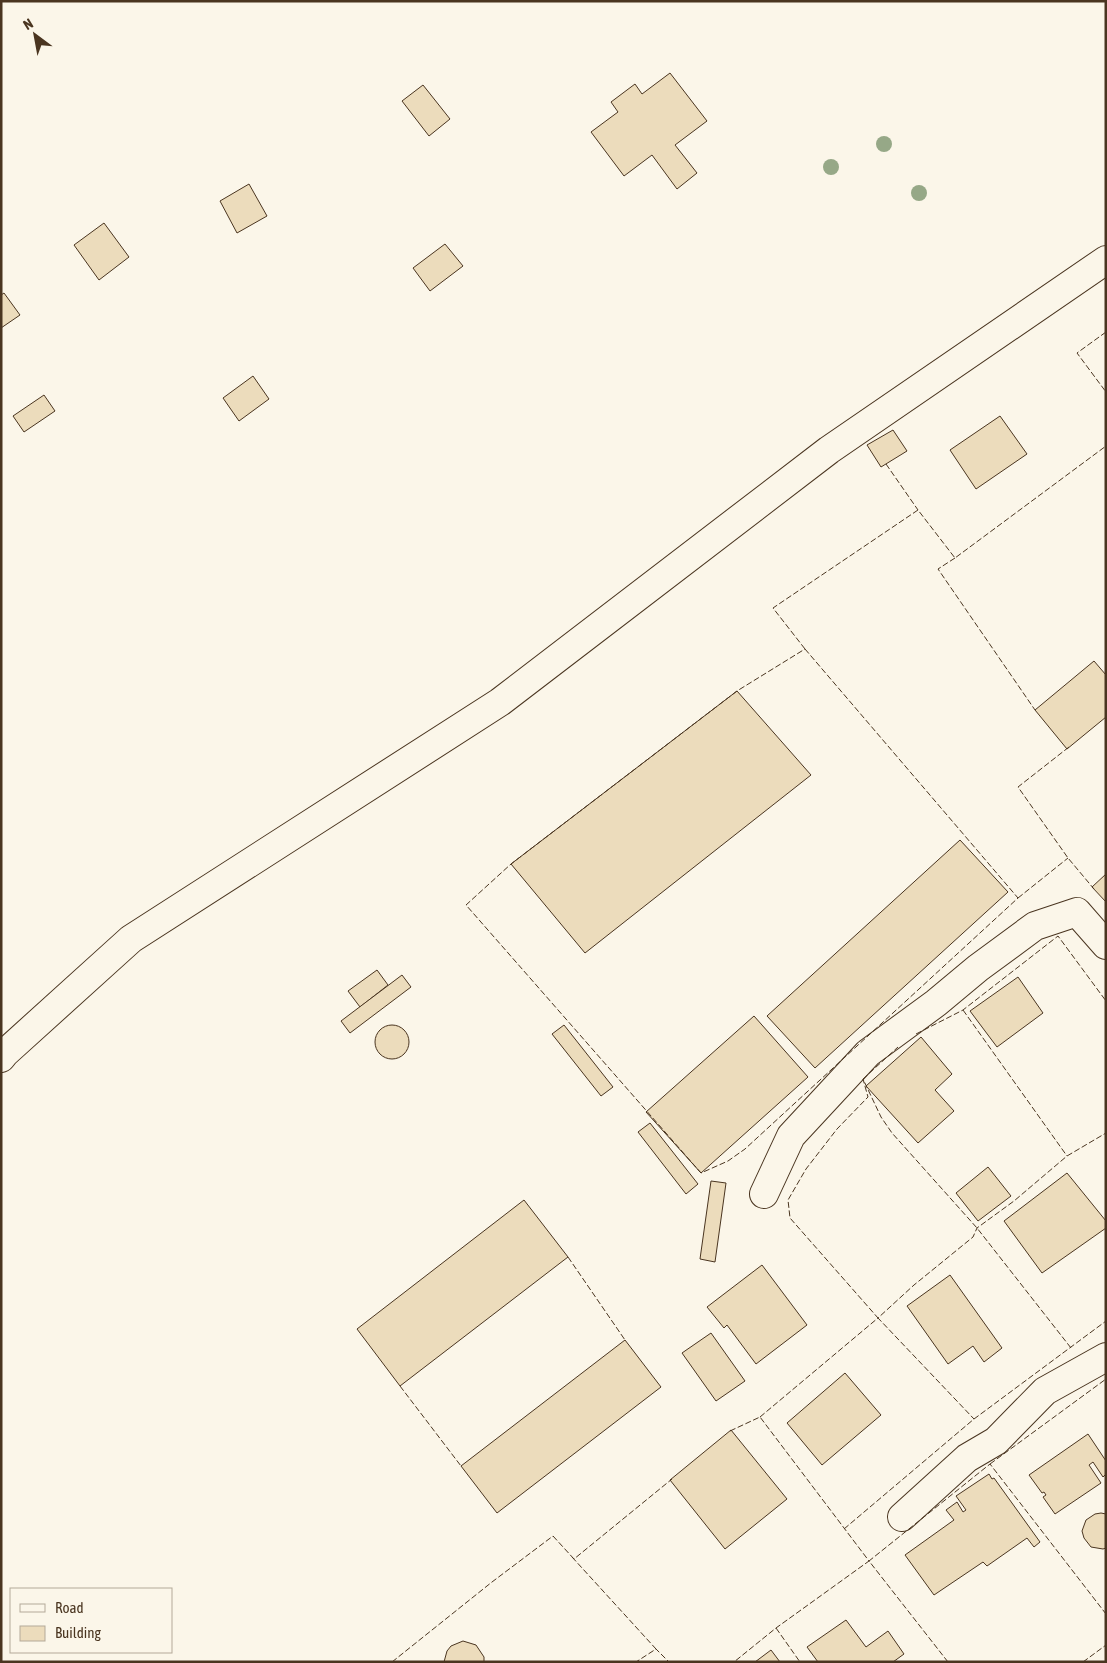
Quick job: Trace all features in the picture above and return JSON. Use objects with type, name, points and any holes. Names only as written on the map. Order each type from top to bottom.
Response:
[{"type":"street","points":[[1,1058],[131,939],[500,702],[829,450],[1106,260]]},
{"type":"street","points":[[764,1194],[791,1136],[868,1053],[1035,926],[1077,912],[1106,944]]},
{"type":"street","points":[[902,1517],[967,1458],[996,1441],[1045,1391],[1106,1357]]},
{"type":"building","points":[[670,73],[707,121],[675,145],[697,173],[677,189],[652,155],[624,176],[591,132],[618,112],[611,102],[635,84],[642,94]]},
{"type":"building","points":[[423,85],[450,119],[429,136],[402,101]]},
{"type":"building","points":[[249,184],[267,216],[237,233],[220,201]]},
{"type":"building","points":[[104,223],[129,257],[99,280],[74,245]]},
{"type":"building","points":[[445,244],[463,266],[430,291],[413,268]]},
{"type":"building","points":[[4,293],[20,315],[1,328],[1,295]]},
{"type":"building","points":[[253,376],[269,399],[239,421],[223,398]]},
{"type":"building","points":[[44,395],[55,411],[24,432],[13,416]]},
{"type":"building","points":[[1000,416],[1027,454],[976,489],[950,450]]},
{"type":"building","points":[[893,430],[907,451],[881,467],[867,445]]},
{"type":"building","points":[[1094,661],[1106,675],[1106,717],[1067,749],[1035,710]]},
{"type":"building","points":[[737,691],[811,775],[585,953],[511,864]]},
{"type":"building","points":[[960,840],[1008,892],[815,1068],[767,1016]]},
{"type":"building","points":[[1106,874],[1106,902],[1092,887]]},
{"type":"building","points":[[377,970],[388,985],[360,1007],[348,991]]},
{"type":"building","points":[[402,975],[411,987],[350,1033],[341,1021]]},
{"type":"building","points":[[1018,977],[1043,1013],[997,1047],[970,1011]]},
{"type":"building","points":[[754,1016],[808,1077],[701,1173],[646,1112]]},
{"type":"building","points":[[392,1025],[404,1030],[409,1042],[404,1054],[392,1059],[380,1054],[375,1042],[380,1030]]},
{"type":"building","points":[[564,1025],[613,1087],[601,1096],[552,1034]]},
{"type":"building","points":[[921,1037],[952,1074],[935,1090],[954,1111],[918,1143],[866,1086]]},
{"type":"building","points":[[650,1123],[698,1184],[686,1194],[638,1132]]},
{"type":"building","points":[[988,1167],[1011,1196],[978,1221],[956,1193]]},
{"type":"building","points":[[1067,1173],[1106,1221],[1106,1228],[1042,1273],[1004,1221]]},
{"type":"building","points":[[711,1181],[726,1183],[715,1262],[700,1259]]},
{"type":"building","points":[[524,1200],[568,1257],[400,1386],[357,1329]]},
{"type":"building","points":[[762,1265],[807,1325],[756,1364],[727,1325],[724,1328],[707,1307]]},
{"type":"building","points":[[950,1275],[1002,1348],[984,1362],[973,1346],[948,1364],[907,1306]]},
{"type":"building","points":[[711,1333],[745,1381],[716,1401],[682,1353]]},
{"type":"building","points":[[625,1340],[661,1387],[497,1513],[461,1466]]},
{"type":"building","points":[[845,1373],[881,1415],[822,1465],[787,1423]]},
{"type":"building","points":[[731,1430],[787,1499],[725,1549],[670,1480]]},
{"type":"building","points":[[1088,1434],[1106,1461],[1106,1474],[1103,1477],[1093,1462],[1089,1465],[1101,1483],[1055,1514],[1043,1497],[1046,1495],[1044,1492],[1042,1493],[1029,1475]]},
{"type":"building","points":[[989,1474],[992,1479],[994,1478],[1040,1542],[1034,1547],[1027,1538],[987,1566],[983,1562],[934,1595],[905,1555],[954,1520],[946,1510],[957,1502],[963,1512],[966,1510],[956,1496]]},
{"type":"building","points":[[1095,1514],[1106,1514],[1106,1548],[1103,1549],[1091,1547],[1084,1538],[1082,1531],[1086,1520]]},
{"type":"building","points":[[846,1620],[866,1647],[888,1631],[904,1654],[893,1662],[818,1662],[807,1647]]},
{"type":"building","points":[[463,1641],[476,1645],[484,1657],[484,1662],[444,1662],[447,1651],[451,1646]]},
{"type":"building","points":[[771,1650],[780,1662],[755,1662]]},
{"type":"fence","points":[[1106,332],[1077,353],[1106,392]]},
{"type":"fence","points":[[805,649],[773,608],[918,510],[955,558],[1106,446]]},
{"type":"fence","points":[[886,464],[918,510]]},
{"type":"fence","points":[[955,558],[938,569],[1035,710]]},
{"type":"fence","points":[[805,649],[1018,898],[745,1149],[728,1161],[701,1173],[466,905],[511,864],[737,691],[805,649]]},
{"type":"fence","points":[[1069,747],[1018,787],[1068,858],[1094,889]]},
{"type":"fence","points":[[1018,898],[1068,858]]},
{"type":"fence","points":[[916,1034],[963,1010],[1058,936],[1106,1001]]},
{"type":"fence","points":[[963,1010],[1067,1156]]},
{"type":"fence","points":[[863,1079],[898,1047]]},
{"type":"fence","points":[[1071,1348],[977,1228],[892,1133],[881,1117],[863,1079],[868,1097],[837,1129],[806,1169],[788,1200],[790,1218],[878,1318],[914,1285],[973,1237],[977,1228],[1014,1201],[1067,1156],[1106,1133]]},
{"type":"fence","points":[[568,1257],[625,1340]]},
{"type":"fence","points":[[760,1417],[878,1318],[974,1419]]},
{"type":"fence","points":[[844,1529],[974,1419],[1106,1321]]},
{"type":"fence","points":[[990,1464],[1106,1379]]},
{"type":"fence","points":[[400,1386],[461,1466]]},
{"type":"fence","points":[[730,1431],[760,1417],[869,1561],[776,1628],[734,1662]]},
{"type":"fence","points":[[948,1662],[869,1561],[990,1464],[1106,1614]]},
{"type":"fence","points":[[553,1536],[574,1559],[672,1479]]},
{"type":"fence","points":[[392,1662],[492,1582],[554,1537]]},
{"type":"fence","points":[[572,1557],[656,1649],[636,1662]]},
{"type":"fence","points":[[776,1628],[800,1662]]},
{"type":"fence","points":[[1083,1662],[1106,1645]]},
{"type":"fence","points":[[655,1648],[669,1662]]}]
